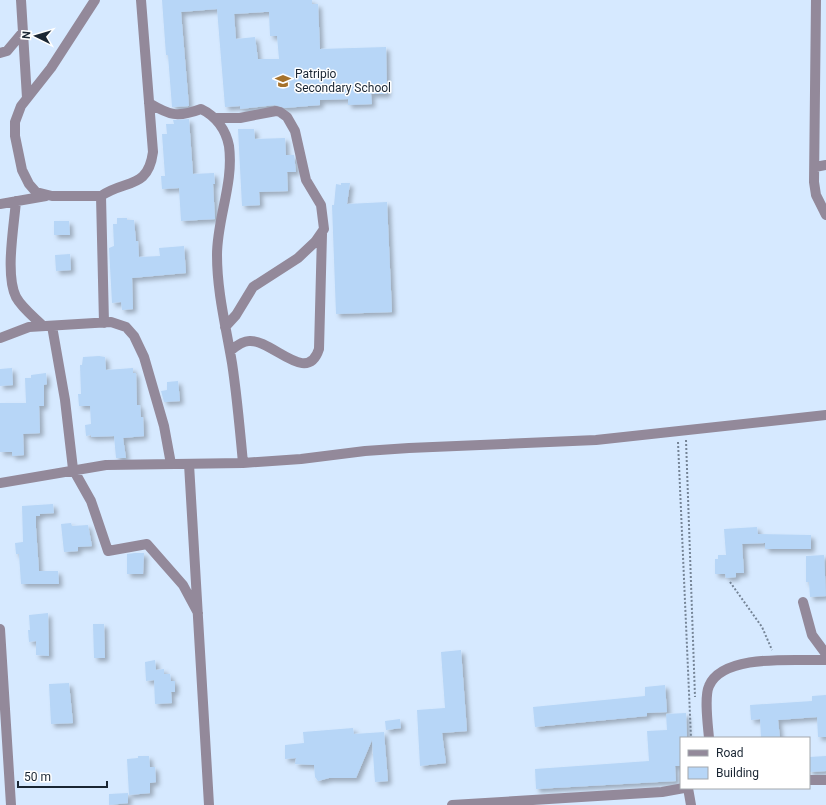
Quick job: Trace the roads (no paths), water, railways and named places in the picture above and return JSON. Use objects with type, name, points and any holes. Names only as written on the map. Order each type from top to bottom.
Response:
[{"type":"street","points":[[21,0],[27,98]]},
{"type":"street","points":[[46,196],[36,192],[29,184],[18,158],[15,122],[20,109],[27,98],[51,68],[95,0]]},
{"type":"street","points":[[0,204],[46,196],[102,196],[138,181],[143,178],[150,168],[154,143],[148,103],[141,0]]},
{"type":"street","points":[[816,0],[814,167],[816,195],[826,215]]},
{"type":"street","points":[[0,53],[6,51],[23,32]]},
{"type":"street","points":[[148,103],[167,114],[188,114],[201,109],[215,118],[226,136],[229,152],[229,174],[218,234],[217,256],[220,299],[235,383],[243,463]]},
{"type":"street","points":[[215,118],[240,118],[276,111],[287,117],[295,131],[306,180],[322,205],[324,221],[322,234],[319,350],[316,358],[306,364],[298,363],[268,346],[250,341],[239,344],[230,351]]},
{"type":"street","points":[[814,167],[826,165]]},
{"type":"street","points":[[102,196],[104,323]]},
{"type":"street","points":[[16,201],[11,254],[14,290],[24,307],[47,326],[65,400],[73,469],[91,501],[108,551],[147,544],[183,585],[198,613]]},
{"type":"street","points":[[226,327],[236,315],[253,287],[293,262],[322,234]]},
{"type":"street","points":[[0,338],[29,327],[116,323],[126,327],[140,346],[159,410],[171,464]]},
{"type":"street","points":[[0,483],[73,469],[133,463],[243,463],[323,457],[365,451],[596,440],[826,415]]},
{"type":"street","points":[[189,464],[209,805]]},
{"type":"street","points":[[803,602],[812,635],[826,654]]},
{"type":"street","points":[[0,629],[11,805]]},
{"type":"street","points":[[709,737],[708,694],[709,686],[715,677],[736,665],[751,662],[826,660]]},
{"type":"street","points":[[810,780],[826,780]]},
{"type":"street","points":[[452,805],[508,803],[662,792],[680,789]]},
{"type":"street","points":[[688,789],[691,805]]},
{"type":"place","name":"Patripio Secondary School","points":[[283,81]]}]
